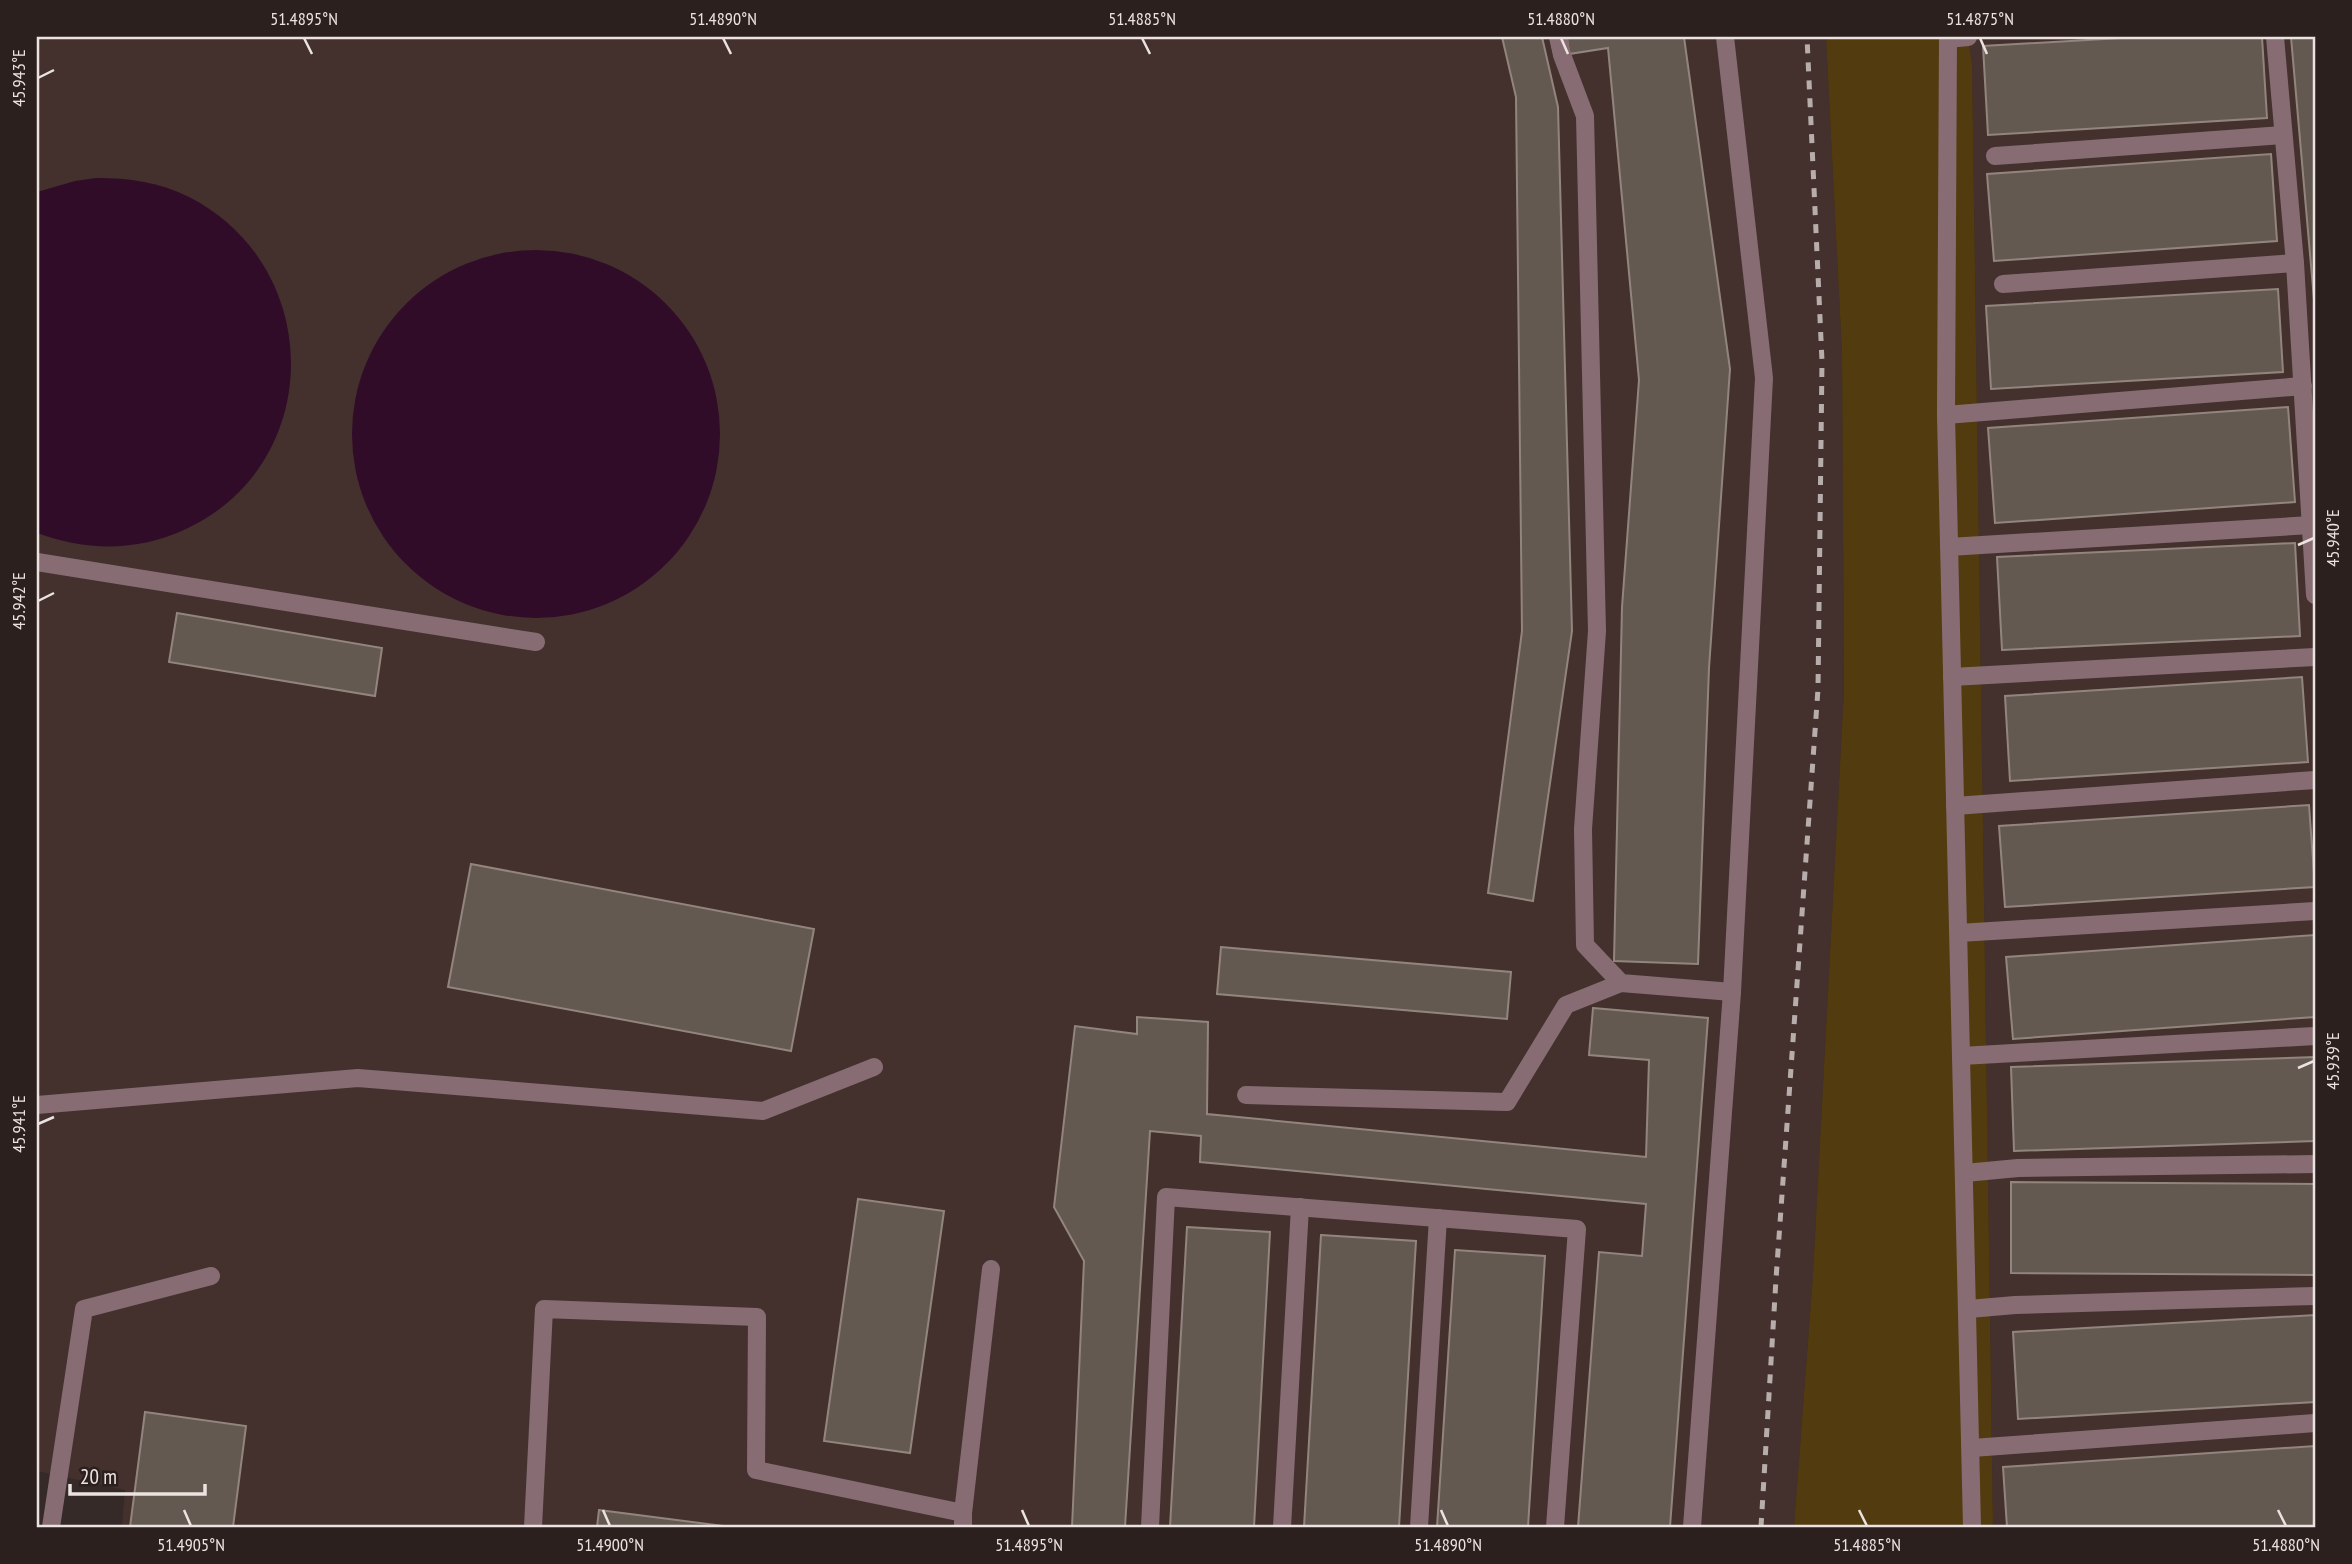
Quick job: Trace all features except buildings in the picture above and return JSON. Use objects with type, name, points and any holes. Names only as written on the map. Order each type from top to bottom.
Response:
[{"type":"lane","points":[[1558,37],[1585,116],[1597,631],[1583,829],[1585,945],[1621,983]]},
{"type":"lane","points":[[1692,1527],[1732,992],[1764,378],[1725,37]]},
{"type":"lane","points":[[1968,37],[1948,38],[1946,415],[1972,1527]]},
{"type":"lane","points":[[2275,37],[2295,262],[2315,594]]},
{"type":"lane","points":[[1995,156],[2283,135]]},
{"type":"lane","points":[[2003,284],[2295,262]]},
{"type":"lane","points":[[1946,415],[2303,386]]},
{"type":"lane","points":[[1949,547],[2311,525]]},
{"type":"lane","points":[[37,562],[536,642]]},
{"type":"lane","points":[[1952,677],[2315,657]]},
{"type":"lane","points":[[1955,806],[2315,780]]},
{"type":"lane","points":[[1959,933],[2315,911]]},
{"type":"lane","points":[[1247,1095],[1507,1102],[1566,1005],[1621,983],[1732,992]]},
{"type":"lane","points":[[1961,1056],[2315,1036]]},
{"type":"lane","points":[[37,1105],[358,1078],[763,1111],[874,1067]]},
{"type":"lane","points":[[1965,1173],[2018,1168],[2315,1164]]},
{"type":"lane","points":[[1150,1527],[1166,1197],[1577,1229],[1555,1527]]},
{"type":"lane","points":[[1282,1527],[1300,1207]]},
{"type":"lane","points":[[1419,1527],[1438,1218]]},
{"type":"lane","points":[[533,1527],[544,1309],[757,1317],[756,1470],[963,1520],[990,1269]]},
{"type":"lane","points":[[51,1527],[84,1309],[211,1276]]},
{"type":"lane","points":[[1969,1309],[2315,1296]]},
{"type":"lane","points":[[1972,1448],[2315,1423]]},
{"type":"shaded area","points":[[37,37],[1826,37],[1842,354],[1844,689],[1813,1274],[1794,1527],[122,1527],[125,1490],[37,1471]]},
{"type":"shaded area","points":[[1826,37],[1968,37],[1972,64],[1993,1527],[1794,1527],[1813,1274],[1844,689],[1842,354]]},
{"type":"shaded area","points":[[1968,37],[2315,37],[2315,1527],[1993,1527],[1972,64]]},
{"type":"shaded area","points":[[96,178],[156,184],[189,197],[234,228],[266,269],[285,315],[291,364],[284,414],[265,459],[232,499],[186,529],[168,537],[130,545],[93,546],[37,533],[37,192]]},
{"type":"shaded area","points":[[518,250],[554,250],[590,257],[623,271],[653,291],[679,317],[699,347],[713,380],[720,416],[720,452],[713,488],[699,521],[679,551],[653,577],[623,597],[590,611],[554,618],[518,618],[482,611],[449,597],[419,577],[393,551],[373,521],[359,488],[352,452],[352,416],[359,380],[373,347],[393,317],[419,291],[449,271],[482,257]]},
{"type":"railway","points":[[1761,1527],[1818,689],[1822,361],[1807,37]]}]
